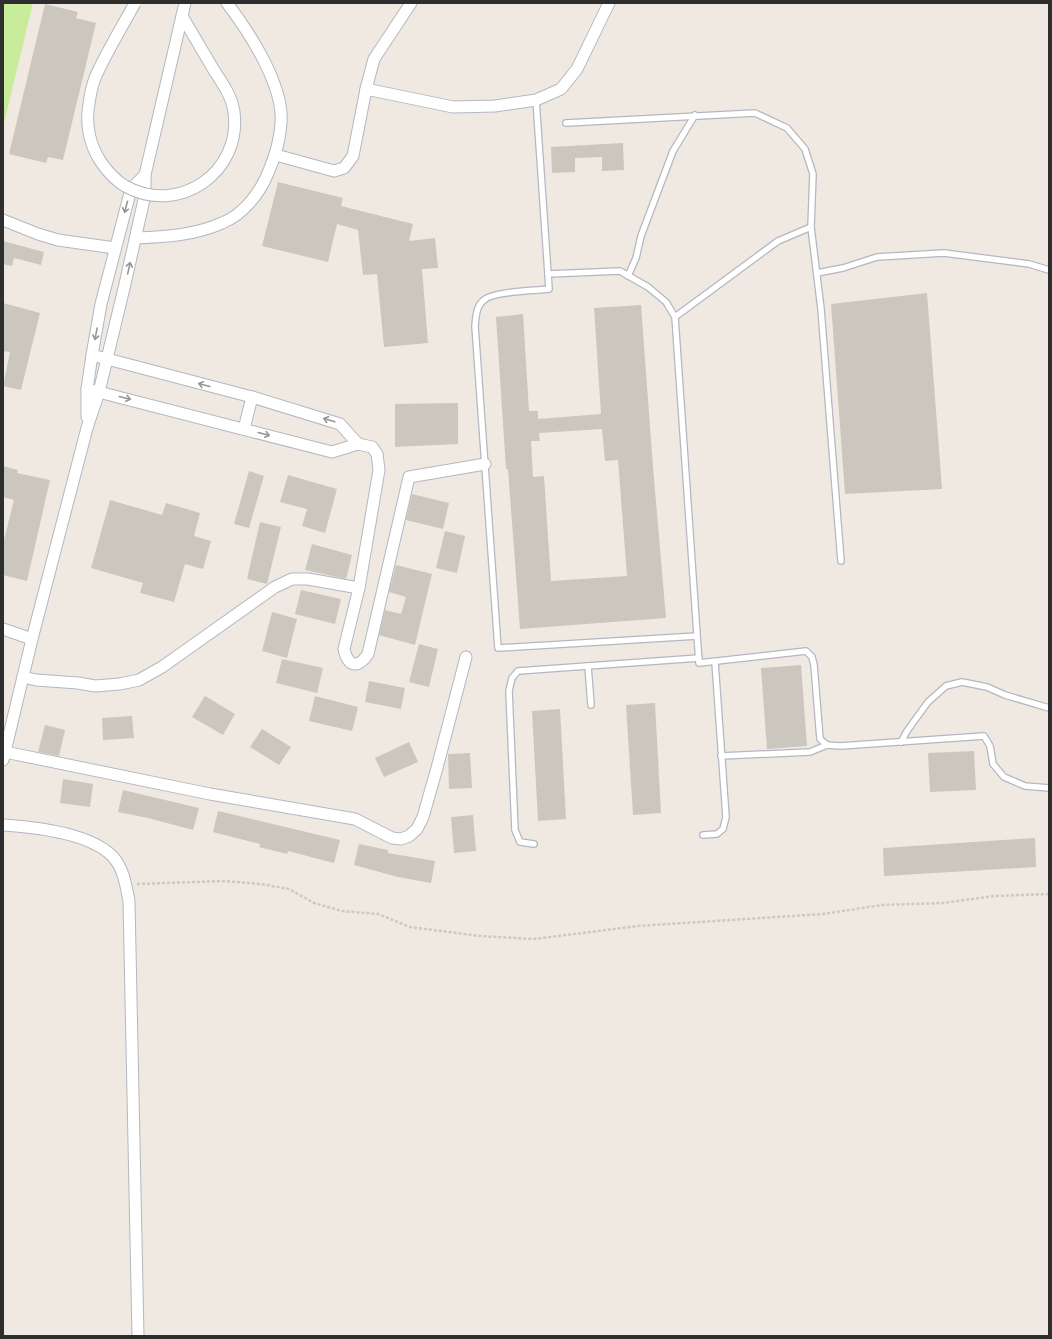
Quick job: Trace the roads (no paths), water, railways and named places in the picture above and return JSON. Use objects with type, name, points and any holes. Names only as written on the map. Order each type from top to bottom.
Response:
[{"type":"street","points":[[135,3],[95,79],[88,106],[88,126],[90,140],[97,156],[108,171],[123,185],[139,192],[152,195],[166,196],[186,192],[202,184],[218,170],[229,151],[234,132],[234,112],[228,93],[182,16]]},
{"type":"street","points":[[186,3],[145,174],[145,195],[136,238],[99,392],[87,428],[32,639],[4,756],[355,819],[392,838],[401,839],[417,829],[423,817],[466,657]]},
{"type":"street","points":[[136,238],[178,236],[200,232],[224,223],[244,208],[263,185],[276,155],[282,122],[279,97],[264,62],[238,17],[227,3]]},
{"type":"street","points":[[276,155],[334,171],[344,168],[353,156],[366,89],[374,59],[411,3]]},
{"type":"street","points":[[366,89],[453,107],[495,106],[536,100],[561,89],[577,69],[610,3]]},
{"type":"street","points":[[87,428],[87,388],[107,280],[131,189],[145,174]]},
{"type":"street","points":[[3,220],[58,240],[115,248]]},
{"type":"street","points":[[107,280],[125,284]]},
{"type":"street","points":[[92,355],[252,397],[340,424],[358,444],[372,448],[377,454],[379,470],[358,588],[344,649],[346,658],[353,664],[363,661],[368,654],[409,477],[485,464]]},
{"type":"street","points":[[87,388],[332,452],[358,444]]},
{"type":"street","points":[[244,429],[252,397]]},
{"type":"street","points":[[23,677],[36,680],[96,686],[139,680],[162,667],[275,587],[292,579],[308,579],[358,588]]},
{"type":"street","points":[[3,629],[32,639]]},
{"type":"street","points":[[3,825],[50,830],[90,842],[103,848],[115,859],[125,878],[129,901],[138,1336]]},
{"type":"lane","points":[[536,100],[549,289],[492,295],[483,300],[477,310],[475,326],[498,648],[697,636]]},
{"type":"lane","points":[[566,123],[755,113],[787,128],[805,149],[813,174],[811,227],[822,317],[841,561]]},
{"type":"lane","points":[[628,276],[636,258],[641,236],[673,151],[696,115]]},
{"type":"lane","points":[[675,317],[778,241],[811,227]]},
{"type":"lane","points":[[817,273],[843,268],[877,257],[944,253],[1029,264],[1049,270]]},
{"type":"lane","points":[[548,274],[620,271],[648,287],[666,302],[675,317],[699,663],[806,651],[812,657],[814,665],[820,739],[828,745]]},
{"type":"lane","points":[[534,844],[520,842],[515,830],[509,691],[512,678],[518,671],[699,658]]},
{"type":"lane","points":[[703,835],[717,834],[723,830],[726,816],[715,662]]},
{"type":"lane","points":[[588,666],[591,706]]},
{"type":"lane","points":[[901,742],[928,702],[946,686],[962,682],[987,687],[1005,695],[1049,708]]},
{"type":"lane","points":[[722,756],[810,752],[828,745],[840,746],[984,736],[990,746],[993,764],[1004,777],[1025,786],[1049,788]]}]
